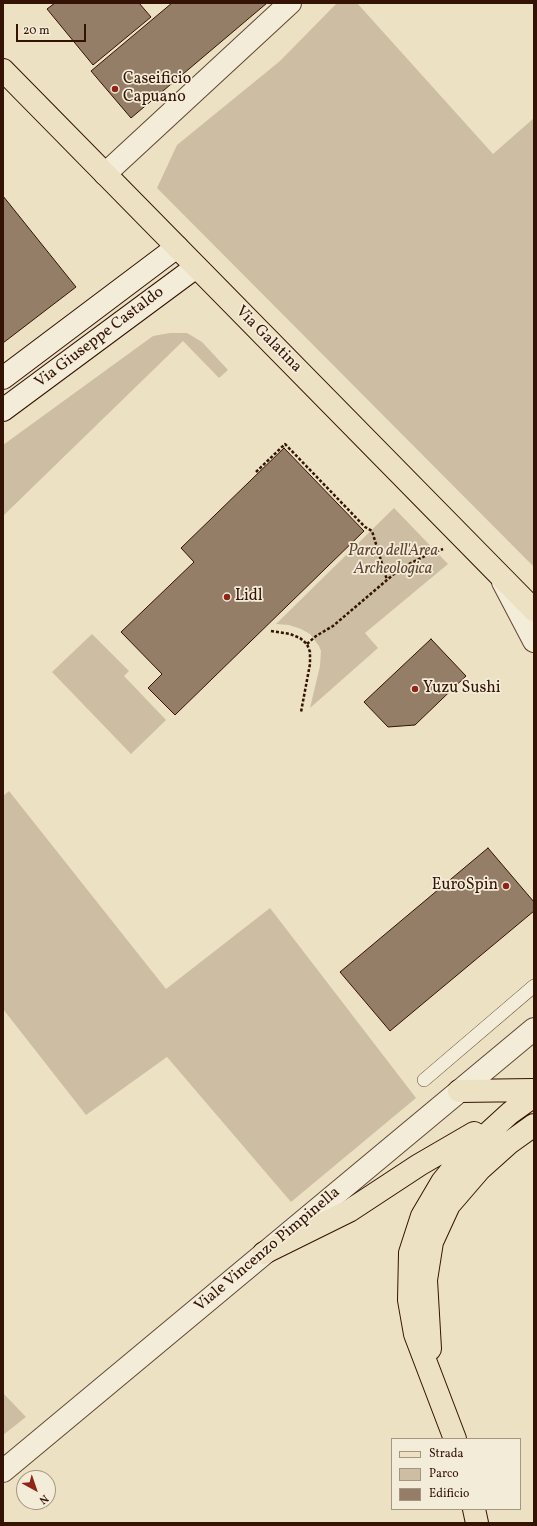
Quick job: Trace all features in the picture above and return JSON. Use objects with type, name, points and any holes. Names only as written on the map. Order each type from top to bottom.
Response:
[{"type":"main road","name":"Via Galatina","points":[[3,70],[534,610]]},
{"type":"main road","points":[[459,1091],[534,1090]]},
{"type":"main road","points":[[264,1253],[349,1211],[419,1165],[510,1113],[534,1096]]},
{"type":"main road","points":[[455,1438],[415,1334],[409,1300],[410,1253],[422,1216],[442,1182],[463,1156],[510,1113]]},
{"type":"main road","points":[[433,1382],[426,1280],[432,1242],[449,1205],[480,1169],[509,1143],[534,1125]]},
{"type":"main road","points":[[474,1510],[477,1523]]},
{"type":"street","points":[[105,174],[290,3]]},
{"type":"street","name":"Via Giuseppe Castaldo","points":[[3,378],[177,248]]},
{"type":"street","name":"Via Giuseppe Castaldo","points":[[3,410],[196,267]]},
{"type":"street","points":[[497,572],[534,641]]},
{"type":"street","name":"Viale Vincenzo Pimpinella","points":[[3,1471],[459,1091],[532,1026]]},
{"type":"lane","points":[[424,1080],[534,986]]},
{"type":"path","points":[[256,472],[285,444],[365,528],[372,531],[387,580]]},
{"type":"path","points":[[307,644],[316,636],[333,626],[401,568],[425,556],[444,549]]},
{"type":"path","points":[[271,631],[290,634],[300,638],[307,644],[310,652],[310,664],[301,712]]},
{"type":"green space","points":[[337,3],[357,3],[493,154],[534,118],[534,567],[157,188],[177,145],[280,61]]},
{"type":"green space","points":[[170,333],[187,333],[202,342],[228,370],[219,378],[183,341],[3,516],[3,445],[153,336]]},
{"type":"green space","name":"Parco dell'Area Archeologica","points":[[394,508],[448,564],[365,633],[378,648],[310,708],[320,666],[321,651],[319,646],[310,634],[301,629],[289,625],[276,624]]},
{"type":"green space","points":[[92,634],[129,671],[124,676],[166,720],[131,754],[52,672]]},
{"type":"green space","points":[[9,791],[166,989],[270,908],[416,1098],[291,1202],[167,1057],[86,1115],[3,1009],[3,796]]},
{"type":"green space","points":[[3,1393],[26,1417],[3,1435]]},
{"type":"building","points":[[55,3],[139,3],[151,17],[93,65],[47,9]]},
{"type":"building","points":[[172,3],[267,3],[131,118],[91,71]]},
{"type":"building","points":[[3,196],[76,287],[3,343]]},
{"type":"building","name":"Lidl","points":[[284,448],[364,531],[175,715],[148,688],[162,674],[121,632],[194,562],[181,548]]},
{"type":"building","name":"Yuzu Sushi","points":[[431,639],[466,676],[415,725],[388,727],[364,702]]},
{"type":"building","points":[[488,848],[534,902],[534,911],[390,1031],[340,972]]},
{"type":"place","name":"Caseificio Capuano","points":[[115,89]]},
{"type":"place","name":"Lidl","points":[[227,597]]},
{"type":"place","name":"Yuzu Sushi","points":[[415,689]]},
{"type":"place","name":"EuroSpin","points":[[506,886]]}]
